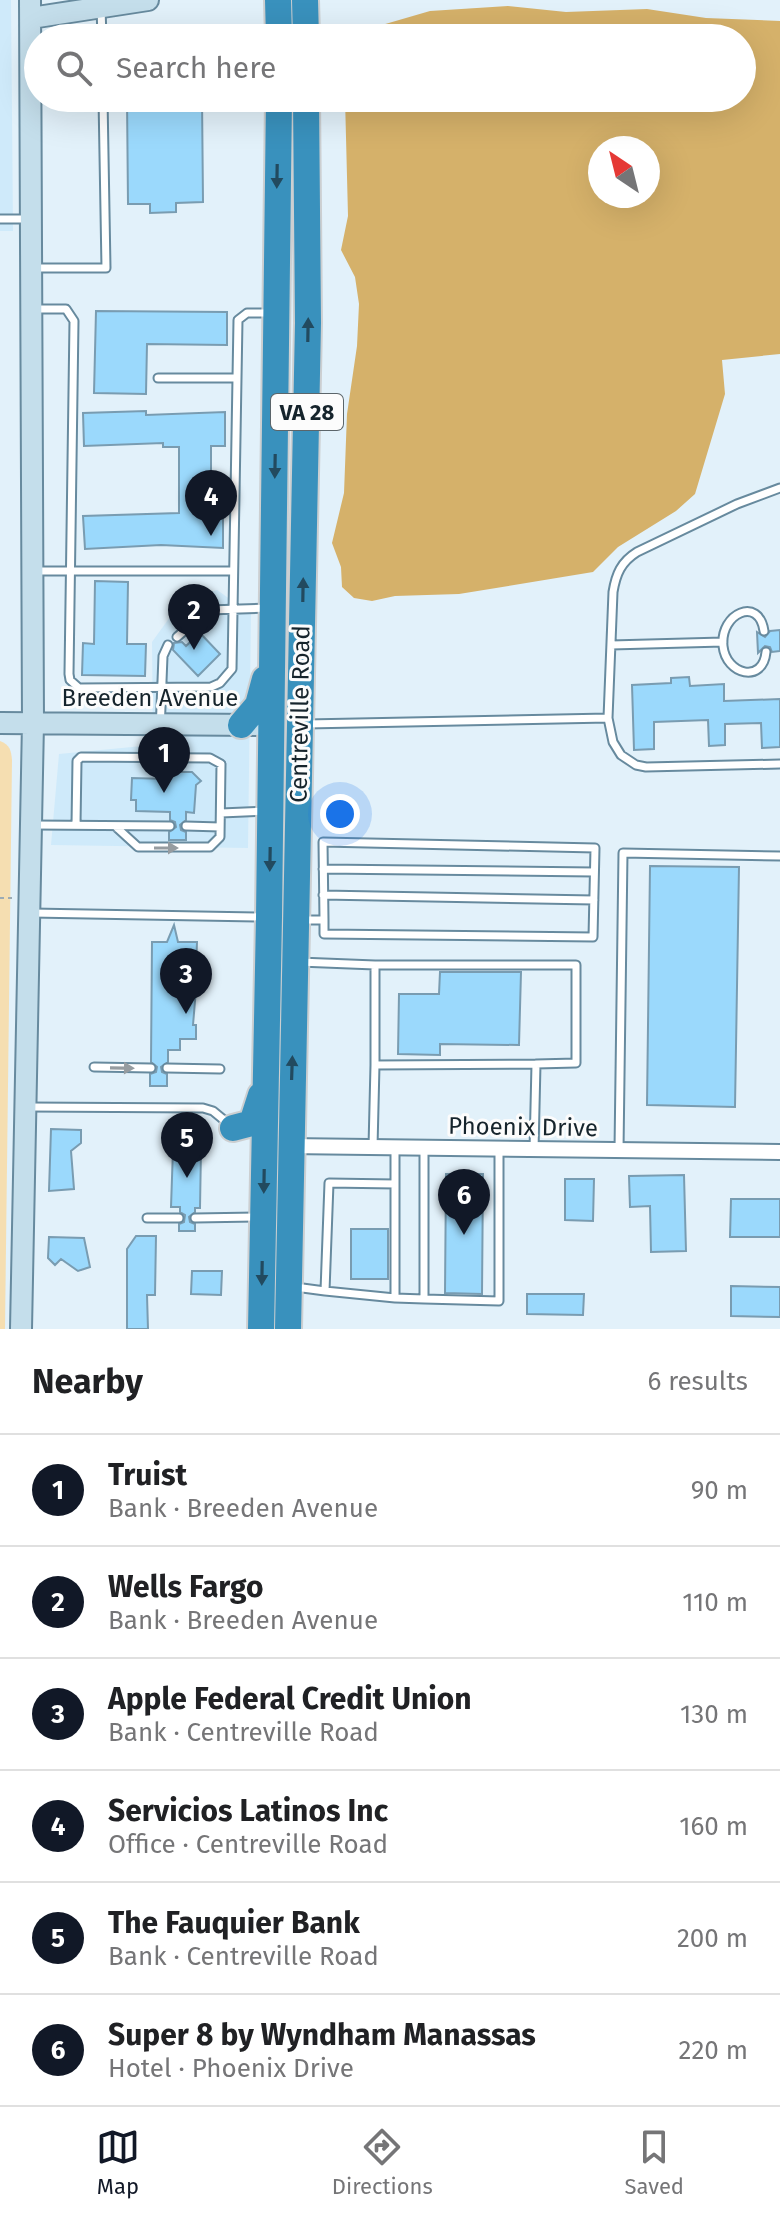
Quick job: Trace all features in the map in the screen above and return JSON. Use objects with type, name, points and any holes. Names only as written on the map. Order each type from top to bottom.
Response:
[{"type":"highway","points":[[278,0],[279,24]]},
{"type":"highway","name":"Centreville Road","points":[[261,1329],[263,1216],[250,1138],[266,1080],[279,112]]},
{"type":"highway","name":"Centreville Road","points":[[288,1329],[308,323],[306,112]]},
{"type":"highway","points":[[241,725],[258,705],[273,648]]},
{"type":"street","points":[[31,9],[101,7],[148,0]]},
{"type":"street","points":[[21,1329],[33,723],[31,112]]},
{"type":"street","name":"Breeden Avenue","points":[[0,723],[160,726],[300,724]]},
{"type":"street","name":"Phoenix Drive","points":[[250,1138],[291,1146],[780,1152]]},
{"type":"lane","points":[[101,7],[102,24]]},
{"type":"lane","points":[[32,268],[106,268],[103,112]]},
{"type":"lane","points":[[0,219],[32,219]]},
{"type":"lane","points":[[32,309],[66,309],[74,321],[69,674],[74,686],[79,688],[211,687],[227,677],[232,669],[238,320],[247,313],[275,312]]},
{"type":"lane","points":[[158,378],[236,378]]},
{"type":"lane","points":[[780,488],[737,504],[637,552],[624,562],[613,592],[608,718],[616,750],[636,765],[780,764]]},
{"type":"lane","points":[[33,571],[232,571]]},
{"type":"lane","points":[[177,637],[208,610],[273,608]]},
{"type":"lane","points":[[764,631],[763,623],[756,614],[743,612],[728,621],[723,642],[728,661],[741,672],[759,668],[766,652]]},
{"type":"lane","points":[[611,645],[723,642]]},
{"type":"lane","points":[[159,757],[163,656],[168,645]]},
{"type":"lane","points":[[300,724],[608,718]]},
{"type":"lane","points":[[76,825],[77,761],[81,757],[219,761],[223,768],[220,837],[210,847],[145,848],[133,844],[115,826]]},
{"type":"lane","points":[[221,813],[271,811]]},
{"type":"lane","points":[[32,825],[170,826]]},
{"type":"lane","points":[[186,826],[220,827]]},
{"type":"lane","points":[[323,842],[595,848],[594,872],[593,937],[324,934],[323,842]]},
{"type":"lane","points":[[619,1151],[623,853],[780,856]]},
{"type":"lane","points":[[323,869],[594,872]]},
{"type":"lane","points":[[323,895],[594,900]]},
{"type":"lane","points":[[30,913],[269,917]]},
{"type":"lane","points":[[296,921],[324,920]]},
{"type":"lane","points":[[296,961],[375,965],[576,965],[576,1063],[375,1065]]},
{"type":"lane","points":[[373,1147],[375,965]]},
{"type":"lane","points":[[534,1150],[536,1064]]},
{"type":"lane","points":[[94,1067],[151,1068]]},
{"type":"lane","points":[[167,1068],[220,1069]]},
{"type":"lane","points":[[26,1107],[203,1108],[213,1111],[250,1138]]},
{"type":"lane","points":[[395,1148],[395,1298]]},
{"type":"lane","points":[[424,1148],[424,1299]]},
{"type":"lane","points":[[288,1287],[395,1298],[499,1301],[499,1149]]},
{"type":"lane","points":[[325,1291],[329,1183],[395,1184]]},
{"type":"lane","points":[[195,1218],[263,1216]]},
{"type":"lane","points":[[147,1218],[179,1218]]},
{"type":"shaded area","points":[[0,0],[11,0],[13,231],[0,231]]},
{"type":"shaded area","points":[[508,6],[566,12],[647,9],[706,18],[780,21],[780,354],[722,360],[725,394],[695,494],[676,511],[618,547],[593,572],[459,594],[395,596],[372,601],[354,598],[342,587],[341,567],[332,543],[344,493],[347,414],[357,346],[359,304],[355,277],[341,250],[348,216],[345,112],[756,112],[756,24],[385,24],[430,11]]},
{"type":"shaded area","points":[[217,590],[251,614],[248,848],[51,845],[59,754],[153,745],[152,642],[183,599]]},
{"type":"shaded area","points":[[0,741],[9,748],[12,760],[5,1329],[0,1329]]},
{"type":"building","points":[[127,112],[202,112],[203,202],[176,203],[176,212],[150,213],[150,204],[128,204]]},
{"type":"building","points":[[96,311],[227,312],[227,345],[147,344],[146,394],[94,393]]},
{"type":"building","points":[[146,411],[146,415],[225,412],[225,446],[211,446],[211,514],[223,514],[223,548],[161,545],[85,549],[83,516],[179,513],[179,447],[163,447],[163,443],[84,446],[83,413]]},
{"type":"building","points":[[95,581],[128,582],[127,644],[146,644],[145,676],[82,675],[83,643],[94,644]]},
{"type":"building","points":[[780,630],[780,651],[772,652],[770,647],[765,646],[758,653],[757,632],[765,637],[770,631]]},
{"type":"building","points":[[200,633],[220,654],[198,676],[173,650],[174,643],[182,642],[186,646]]},
{"type":"building","points":[[689,677],[690,686],[724,684],[724,701],[780,699],[780,747],[762,748],[761,723],[725,724],[725,745],[709,746],[708,720],[654,722],[654,749],[634,750],[632,685],[671,683],[671,678]]},
{"type":"building","points":[[168,772],[192,772],[201,781],[196,785],[194,813],[186,812],[186,820],[180,825],[181,830],[186,832],[186,840],[169,840],[169,832],[176,827],[175,822],[170,820],[170,812],[136,811],[136,800],[131,800],[132,778],[167,779]]},
{"type":"building","points":[[650,866],[739,867],[735,1107],[647,1105]]},
{"type":"building","points":[[174,925],[178,942],[197,942],[196,968],[182,967],[182,989],[196,989],[193,1025],[196,1025],[196,1039],[180,1039],[180,1050],[168,1050],[168,1062],[161,1067],[162,1072],[167,1074],[167,1086],[150,1086],[150,1074],[156,1072],[157,1067],[151,1062],[152,942],[167,942]]},
{"type":"building","points":[[440,972],[521,972],[519,1045],[440,1044],[440,1055],[398,1054],[399,994],[439,994]]},
{"type":"building","points":[[51,1129],[81,1130],[81,1143],[71,1151],[74,1189],[49,1191]]},
{"type":"building","points":[[173,1149],[201,1149],[200,1208],[195,1208],[189,1217],[190,1222],[195,1224],[195,1231],[179,1231],[179,1224],[184,1222],[185,1215],[180,1212],[180,1207],[171,1207]]},
{"type":"building","points":[[446,1174],[483,1174],[482,1294],[445,1293]]},
{"type":"building","points":[[684,1175],[686,1251],[651,1252],[650,1206],[630,1207],[629,1176]]},
{"type":"building","points":[[565,1179],[594,1179],[593,1221],[565,1220]]},
{"type":"building","points":[[731,1199],[780,1199],[780,1237],[730,1237]]},
{"type":"building","points":[[351,1229],[388,1229],[388,1279],[351,1279]]},
{"type":"building","points":[[136,1236],[156,1236],[155,1295],[147,1295],[148,1329],[127,1329],[127,1249]]},
{"type":"building","points":[[49,1237],[84,1238],[90,1267],[78,1271],[61,1259],[55,1265],[48,1258]]},
{"type":"building","points":[[192,1271],[222,1271],[221,1295],[191,1294]]},
{"type":"building","points":[[731,1286],[780,1287],[780,1317],[731,1316]]},
{"type":"building","points":[[527,1294],[584,1294],[583,1315],[527,1314]]},
{"type":"place","name":"Servicios Latinos Inc","points":[[211,536]]},
{"type":"place","name":"Wells Fargo","points":[[194,650]]},
{"type":"place","name":"Truist","points":[[164,793]]},
{"type":"place","name":"Apple Federal Credit Union","points":[[186,1014]]},
{"type":"place","name":"The Fauquier Bank","points":[[187,1178]]},
{"type":"place","name":"Super 8 by Wyndham Manassas","points":[[464,1235]]}]
